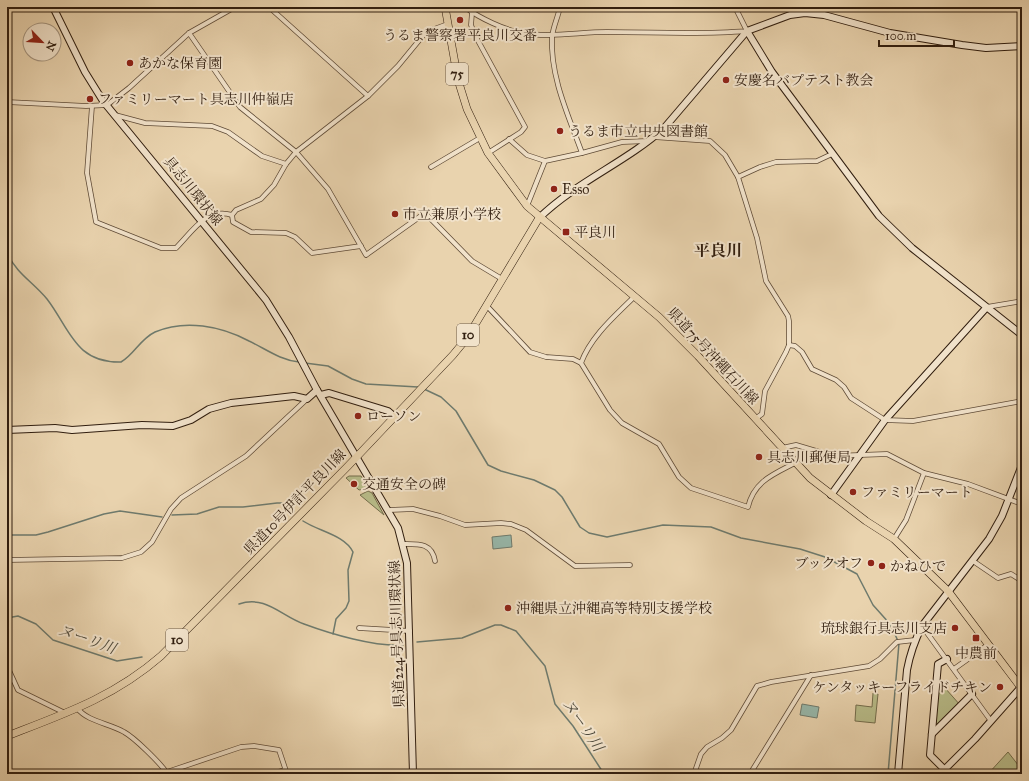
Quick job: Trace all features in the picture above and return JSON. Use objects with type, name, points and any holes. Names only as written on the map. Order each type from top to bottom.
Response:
[{"type":"main road","name":"県道75号沖縄石川線","points":[[445,7],[458,80],[467,109],[488,153],[527,206],[539,218],[635,296],[698,356],[795,463],[831,495],[894,539],[948,591],[1022,688]]},
{"type":"main road","name":"県道10号伊計平良川線","points":[[7,736],[77,708],[116,690],[140,674],[161,656],[357,457],[453,355],[467,338],[539,218]]},
{"type":"street","name":"具志川環状線","points":[[53,7],[84,72],[107,105],[266,300],[289,337],[357,457]]},
{"type":"street","points":[[7,102],[92,106],[107,105],[129,88],[189,33],[235,7]]},
{"type":"street","points":[[269,7],[368,96]]},
{"type":"street","points":[[465,7],[472,13],[490,22],[522,33],[552,35],[605,32],[725,33],[746,31],[782,17],[805,13],[824,15],[898,34],[962,45],[986,48],[1022,46]]},
{"type":"street","points":[[560,7],[552,35],[552,47],[559,90],[582,153]]},
{"type":"street","points":[[735,7],[746,31],[772,72],[861,194],[895,233],[986,308],[1022,335]]},
{"type":"street","points":[[472,13],[471,25],[476,37],[525,126],[521,132],[488,153]]},
{"type":"street","points":[[232,215],[236,210],[261,199],[274,185],[286,164],[296,152],[368,96],[398,66],[426,32],[434,27],[448,24]]},
{"type":"street","points":[[539,218],[590,178],[652,139],[677,114],[746,31]]},
{"type":"street","points":[[189,33],[240,107],[296,152],[328,189],[366,255],[425,213],[472,261],[502,279]]},
{"type":"street","points":[[92,106],[86,173],[96,222],[161,248],[176,248],[209,215],[222,212],[232,215]]},
{"type":"street","points":[[115,115],[145,123],[212,126],[228,132],[262,156],[286,164]]},
{"type":"street","points":[[431,167],[480,138]]},
{"type":"street","points":[[509,139],[527,155],[545,161],[622,142],[652,139],[710,141],[725,155],[738,177],[757,238],[766,281],[788,316],[790,332],[789,345],[765,391],[762,414],[755,419]]},
{"type":"street","points":[[738,177],[760,167],[776,162],[817,162],[832,154]]},
{"type":"street","points":[[527,206],[545,161]]},
{"type":"street","points":[[232,215],[234,222],[251,232],[286,233],[295,237],[312,253],[361,246]]},
{"type":"street","points":[[581,363],[585,352],[601,329],[635,296]]},
{"type":"street","points":[[831,495],[885,420],[986,308],[1022,300]]},
{"type":"street","points":[[486,305],[530,352],[546,357],[572,359],[581,363],[610,410],[622,423],[659,444],[679,477],[691,488],[748,507],[749,501],[762,480],[795,463]]},
{"type":"street","points":[[789,345],[795,346],[802,352],[812,369],[836,380],[844,387],[851,398],[885,420],[913,421],[1022,401]]},
{"type":"street","points":[[7,560],[122,558],[139,554],[152,542],[171,509],[181,498],[246,456],[307,399],[319,392],[328,393],[388,411],[395,417]]},
{"type":"street","points":[[7,430],[55,428],[72,430],[142,425],[173,426],[191,420],[209,409],[232,403],[294,396],[307,399]]},
{"type":"street","points":[[782,448],[796,445],[833,456],[891,455],[924,473],[968,484],[1022,504]]},
{"type":"street","name":"県道224号具志川環状線","points":[[357,457],[389,510],[398,528],[404,544],[408,563],[413,774]]},
{"type":"street","points":[[898,774],[907,670],[915,640],[922,626],[989,539],[1010,499],[1022,465]]},
{"type":"street","points":[[894,539],[906,520],[924,473]]},
{"type":"street","points":[[389,510],[413,509],[440,516],[465,525],[501,523],[512,524],[526,530],[575,566],[630,565]]},
{"type":"street","points":[[404,544],[419,544],[430,548],[433,551],[434,561]]},
{"type":"street","points":[[973,561],[998,578],[1011,574],[1022,581]]},
{"type":"street","points":[[922,626],[947,658],[992,722]]},
{"type":"street","points":[[359,628],[410,631]]},
{"type":"street","points":[[694,774],[701,754],[707,747],[722,738],[731,730],[757,686],[771,682],[869,666],[880,659],[897,642],[915,640]]},
{"type":"street","points":[[954,669],[989,644]]},
{"type":"street","points":[[947,658],[938,664],[930,756],[942,772],[992,722],[1022,688]]},
{"type":"street","points":[[7,666],[18,690],[65,713]]},
{"type":"street","points":[[750,774],[811,675]]},
{"type":"street","points":[[932,734],[972,694]]},
{"type":"street","points":[[77,708],[85,716],[125,732],[167,773],[248,746],[279,750],[286,772],[272,774]]},
{"type":"green space","points":[[349,476],[361,476],[369,488],[359,490],[346,478]]},
{"type":"green space","points":[[368,491],[372,493],[384,515],[360,495]]},
{"type":"green space","points":[[937,679],[961,706],[932,734]]},
{"type":"green space","points":[[873,693],[878,694],[875,723],[855,721],[856,705],[872,707]]},
{"type":"green space","points":[[1008,752],[1022,770],[1017,774],[988,774]]},
{"type":"shaded area","points":[[511,535],[512,547],[493,549],[492,537]]},
{"type":"shaded area","points":[[802,704],[819,707],[817,718],[800,715]]},
{"type":"waterway","points":[[7,253],[20,272],[47,299],[75,342],[93,357],[106,361],[121,362],[126,359],[145,339],[155,332],[167,328],[191,325],[227,331],[279,357],[299,362]]},
{"type":"waterway","points":[[305,363],[328,366],[352,379],[366,384],[418,387]]},
{"type":"waterway","points":[[424,389],[441,397],[456,411],[488,465],[501,471],[534,480],[555,490],[562,497],[580,527],[589,533],[607,537],[663,525],[711,527],[741,538],[800,549],[825,557],[857,574],[873,605],[890,624],[899,643],[888,774]]},
{"type":"waterway","points":[[172,515],[197,514],[219,507],[243,507],[277,503],[284,503],[294,511]]},
{"type":"waterway","points":[[7,535],[36,535],[104,514],[120,511],[162,517]]},
{"type":"waterway","points":[[303,521],[338,537],[344,541],[353,552],[348,570],[349,601],[346,608],[336,619],[333,634]]},
{"type":"waterway","name":"ヌーリ川","points":[[239,604],[257,602],[265,604],[304,624],[327,632],[366,642],[403,645]]},
{"type":"waterway","name":"ヌーリ川","points":[[7,618],[18,616],[36,624],[53,640],[117,661],[142,657]]},
{"type":"waterway","name":"ヌーリ川","points":[[417,642],[462,638],[495,625],[501,625],[516,631],[545,666],[555,704],[573,726],[604,774]]},
{"type":"place","name":"うるま警察署平良川交番","points":[[460,20]]},
{"type":"place","name":"あかな保育園","points":[[130,63]]},
{"type":"place","name":"安慶名バプテスト教会","points":[[726,80]]},
{"type":"place","name":"ファミリーマート具志川仲嶺店","points":[[90,99]]},
{"type":"place","name":"うるま市立中央図書館","points":[[560,131]]},
{"type":"place","name":"Esso","points":[[554,189]]},
{"type":"place","name":"市立兼原小学校","points":[[395,214]]},
{"type":"place","name":"平良川","points":[[566,232]]},
{"type":"place","name":"ローソン","points":[[358,416]]},
{"type":"place","name":"具志川郵便局","points":[[759,457]]},
{"type":"place","name":"交通安全の碑","points":[[354,484]]},
{"type":"place","name":"ファミリーマート","points":[[853,492]]},
{"type":"place","name":"ブックオフ","points":[[871,563]]},
{"type":"place","name":"かねひで","points":[[882,566]]},
{"type":"place","name":"沖縄県立沖縄高等特別支援学校","points":[[508,608]]},
{"type":"place","name":"琉球銀行具志川支店","points":[[955,628]]},
{"type":"place","name":"中農前","points":[[976,638]]},
{"type":"place","name":"ケンタッキーフライドチキン","points":[[1000,687]]},
{"type":"district","name":"平良川","points":[[718,250]]}]
